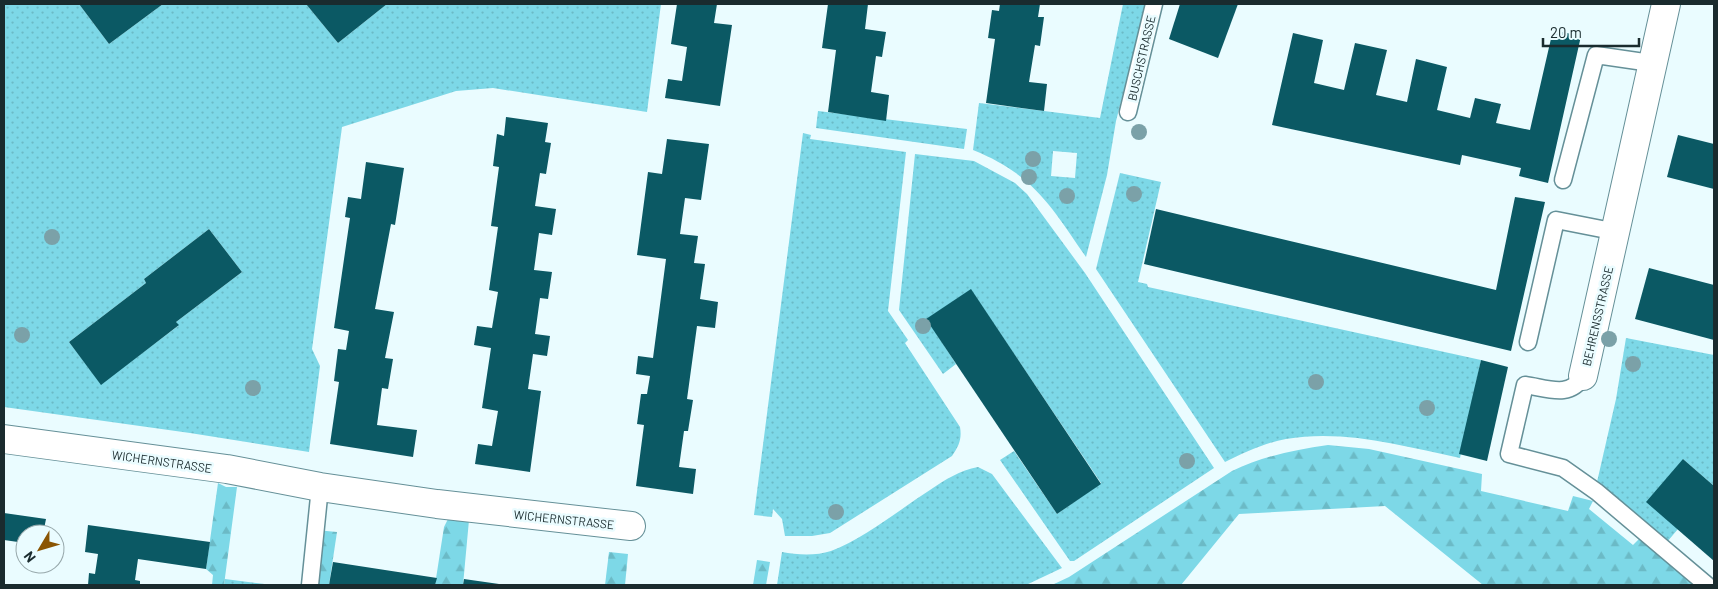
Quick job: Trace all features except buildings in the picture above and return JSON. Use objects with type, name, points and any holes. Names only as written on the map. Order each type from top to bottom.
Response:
[{"type":"street","name":"BEHRENSSTRASSE","points":[[1584,376],[1617,232],[1651,63],[1666,4]]},
{"type":"street","name":"WICHERNSTRASSE","points":[[4,439],[227,470],[320,487],[456,507],[631,526]]},
{"type":"lane","name":"BUSCHSTRASSE","points":[[1128,112],[1154,4]]},
{"type":"lane","points":[[1563,180],[1596,55],[1651,63]]},
{"type":"lane","points":[[1528,342],[1556,220],[1617,232]]},
{"type":"lane","name":"BEHRENSSTRASSE","points":[[1584,376],[1578,386],[1564,391],[1525,385],[1509,454],[1563,468],[1597,492],[1708,585]]},
{"type":"lane","points":[[310,585],[320,487]]},
{"type":"green space","points":[[4,4],[79,4],[109,44],[163,4],[306,4],[338,43],[387,4],[661,4],[647,112],[493,88],[456,91],[342,127],[312,349],[320,366],[309,452],[4,407]],"holes":[[[209,229],[242,272],[176,322],[178,326],[101,384],[69,342],[146,283],[144,279]]]},
{"type":"green space","points":[[1123,4],[1146,4],[1116,121],[1107,175],[1086,257],[1039,193],[1011,170],[994,159],[973,150],[979,103],[1100,118]],"holes":[[[1053,151],[1077,153],[1075,178],[1051,176]]]},
{"type":"green space","points":[[818,111],[967,129],[964,149],[816,128]]},
{"type":"green space","points":[[803,133],[811,135],[810,139],[906,152],[888,311],[908,340],[905,343],[960,427],[961,435],[958,446],[952,456],[830,533],[812,536],[785,536],[782,519],[773,509],[772,517],[754,515]]},
{"type":"green space","points":[[915,154],[974,161],[1015,183],[1027,194],[1085,273],[1214,468],[1074,561],[1070,561],[1000,460],[1014,451],[1057,514],[1101,483],[971,290],[927,319],[956,364],[943,374],[899,310]]},
{"type":"green space","points":[[1120,173],[1161,182],[1138,282],[1147,284],[1148,287],[1481,360],[1460,458],[1373,440],[1352,437],[1308,436],[1270,443],[1225,462],[1096,269]]},
{"type":"green space","points":[[1626,338],[1714,355],[1714,486],[1683,459],[1678,529],[1667,542],[1597,482],[1616,399]]},
{"type":"green space","points":[[1328,445],[1369,449],[1482,474],[1481,491],[1568,511],[1573,496],[1593,501],[1589,509],[1633,545],[1641,537],[1698,585],[1483,585],[1385,506],[1239,514],[1181,585],[1052,585],[1069,577],[1232,471],[1255,461],[1279,454]]},
{"type":"green space","points":[[978,467],[992,474],[1062,568],[1026,585],[777,585],[782,552],[819,554],[843,546],[869,532],[947,479],[965,470]]},
{"type":"green space","points":[[218,483],[226,487],[237,487],[224,585],[212,585],[213,575],[206,569]]},
{"type":"green space","points":[[449,517],[469,520],[463,585],[435,585],[444,527]]},
{"type":"green space","points":[[316,530],[337,532],[329,585],[310,585]]},
{"type":"green space","points":[[609,552],[628,554],[625,585],[605,585]]},
{"type":"green space","points":[[757,560],[770,562],[766,585],[753,585]]},
{"type":"green space","points":[[225,579],[273,585],[224,585]]}]
